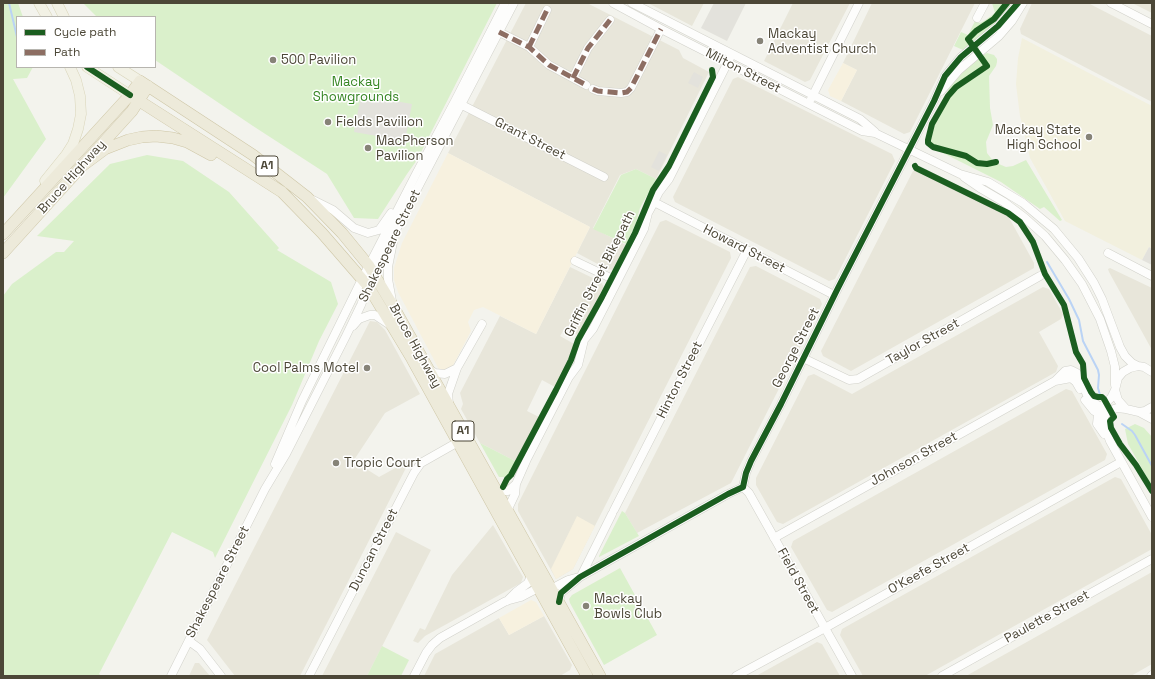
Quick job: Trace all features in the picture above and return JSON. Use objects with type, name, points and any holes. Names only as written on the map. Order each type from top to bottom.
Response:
[{"type":"highway","name":"Bruce Highway","points":[[3,233],[134,98],[144,83],[253,156],[306,197],[342,232],[371,270],[393,306],[600,676]]},
{"type":"highway","name":"Bruce Highway","points":[[3,253],[132,111],[134,98]]},
{"type":"highway","name":"Bruce Highway","points":[[134,98],[282,192],[322,233],[365,283],[394,328],[458,442],[583,673]]},
{"type":"highway","name":"A1","points":[[82,166],[105,149],[128,140],[156,136],[173,138],[187,142],[204,150],[303,214]]},
{"type":"highway","points":[[508,512],[522,546],[539,577],[538,588]]},
{"type":"highway","points":[[551,589],[549,594],[550,600],[576,646],[583,673]]},
{"type":"main road","points":[[39,3],[46,16]]},
{"type":"main road","points":[[57,3],[64,16]]},
{"type":"main road","points":[[3,233],[16,214],[61,162],[73,144],[79,122],[80,102],[76,80],[70,68]]},
{"type":"main road","points":[[89,68],[134,98]]},
{"type":"main road","points":[[120,68],[144,83]]},
{"type":"street","name":"Shakespeare Street","points":[[371,270],[396,230],[505,3]]},
{"type":"street","name":"Shakespeare Street","points":[[171,676],[265,489],[302,400],[365,283],[416,174],[499,32],[514,3]]},
{"type":"street","name":"Milton Street","points":[[613,3],[862,131],[875,133]]},
{"type":"street","name":"Milton Street","points":[[632,3],[860,119],[875,133],[960,174],[988,182],[1012,195],[1054,229],[1084,266],[1105,306],[1120,347],[1125,356],[1132,363],[1138,366]]},
{"type":"street","points":[[808,104],[859,3]]},
{"type":"street","points":[[977,18],[985,3]]},
{"type":"street","points":[[991,38],[1018,3]]},
{"type":"street","points":[[991,38],[1008,26],[1023,3]]},
{"type":"street","points":[[1111,3],[1152,24]]},
{"type":"street","points":[[529,47],[547,10]]},
{"type":"street","points":[[573,78],[588,48],[610,20]]},
{"type":"street","points":[[499,32],[529,47],[549,65],[590,87],[598,91],[621,93],[627,92],[631,88],[661,29]]},
{"type":"street","name":"George Street","points":[[743,487],[747,469],[834,295],[934,102],[944,76],[952,66],[973,47],[991,38]]},
{"type":"street","points":[[508,512],[515,494],[516,484],[527,459],[569,377],[578,366],[583,341],[593,329],[644,230],[648,215],[659,192],[669,179],[732,54]]},
{"type":"street","name":"Grant Street","points":[[458,103],[604,177]]},
{"type":"street","points":[[306,197],[333,210],[354,228],[368,233],[379,230],[416,174]]},
{"type":"street","name":"Milton Street","points":[[960,174],[1004,202],[1045,236],[1082,284],[1097,313],[1111,351],[1115,367],[1115,388]]},
{"type":"street","name":"Howard Street","points":[[654,202],[834,295]]},
{"type":"street","points":[[393,306],[388,279],[388,267],[396,230]]},
{"type":"street","name":"Hinton Street","points":[[581,577],[747,250]]},
{"type":"street","points":[[1108,253],[1152,276]]},
{"type":"street","points":[[575,261],[617,281]]},
{"type":"street","name":"Taylor Street","points":[[803,358],[849,380],[858,379],[1040,276]]},
{"type":"street","name":"Shakespeare Street","points":[[265,489],[286,454],[346,336],[365,283]]},
{"type":"street","points":[[346,336],[359,319],[370,315],[375,315],[394,328]]},
{"type":"street","points":[[450,408],[448,394],[457,368],[482,324]]},
{"type":"street","points":[[1151,370],[1138,366],[1123,372],[1118,378],[1111,398],[1101,412],[1098,425],[1110,441],[1152,517]]},
{"type":"street","points":[[427,367],[435,373],[440,374],[445,374],[457,368]]},
{"type":"street","name":"Johnson Street","points":[[774,538],[1055,381],[1065,371],[1070,370],[1075,372],[1089,398],[1101,412]]},
{"type":"street","points":[[1115,388],[1118,400],[1126,409]]},
{"type":"street","points":[[1139,412],[1145,411],[1152,407]]},
{"type":"street","points":[[1101,412],[1114,409],[1126,409],[1139,412],[1152,419]]},
{"type":"street","name":"Duncan Street","points":[[309,676],[414,473],[421,463],[458,442]]},
{"type":"street","name":"O'Keefe Street","points":[[736,676],[1122,462]]},
{"type":"street","points":[[495,489],[508,491],[516,484]]},
{"type":"street","points":[[559,602],[561,593],[581,577],[722,497],[743,487]]},
{"type":"street","name":"Field Street","points":[[743,487],[749,493],[852,676]]},
{"type":"street","name":"Paulette Street","points":[[942,676],[1152,559]]},
{"type":"street","points":[[414,675],[426,652],[440,638],[506,601],[528,583],[531,576]]},
{"type":"street","points":[[551,589],[568,580],[581,577]]},
{"type":"street","points":[[506,601],[521,597],[538,588]]},
{"type":"street","points":[[189,641],[200,649],[222,676]]},
{"type":"shaded area","points":[[526,3],[587,3],[679,50],[683,58],[709,72],[656,179],[636,169],[620,175],[593,228],[626,245],[614,270],[607,269],[577,253],[590,227],[448,153]]},
{"type":"shaded area","points":[[648,3],[704,3],[692,26]]},
{"type":"shaded area","points":[[714,3],[746,3],[727,41],[701,28]]},
{"type":"shaded area","points":[[793,3],[850,3],[810,80],[805,82],[764,61]]},
{"type":"shaded area","points":[[872,3],[975,3],[910,132],[904,134],[841,101],[857,70],[843,63]]},
{"type":"shaded area","points":[[1032,3],[1088,3],[1152,36],[1152,102],[1021,34],[1020,29]]},
{"type":"shaded area","points":[[1132,3],[1152,3],[1152,13]]},
{"type":"shaded area","name":"Mackay State High School","points":[[1022,38],[1152,106],[1152,249],[1149,247],[1142,260],[1065,221],[1030,158],[1020,116],[1016,84],[1018,58]]},
{"type":"shaded area","points":[[843,63],[857,70],[841,101],[830,96],[828,90]]},
{"type":"shaded area","points":[[694,72],[703,77],[698,88],[688,83]]},
{"type":"shaded area","points":[[738,77],[892,154],[895,161],[835,279],[829,281],[675,202],[673,197],[733,79]]},
{"type":"shaded area","points":[[361,95],[412,104],[405,141],[354,132]]},
{"type":"shaded area","points":[[659,151],[667,155],[659,171],[651,167]]},
{"type":"shaded area","points":[[448,153],[590,227],[536,334],[483,307],[474,310],[468,322],[471,331],[447,377],[443,377],[398,292],[394,280],[394,268],[402,243]]},
{"type":"shaded area","points":[[918,169],[1007,214],[1034,263],[1034,268],[851,371],[823,356],[821,351],[913,171]]},
{"type":"shaded area","points":[[666,220],[730,252],[731,258],[573,569],[556,579],[518,511],[518,504],[660,222]]},
{"type":"shaded area","points":[[1149,247],[1152,249],[1152,265],[1142,260]]},
{"type":"shaded area","points":[[756,266],[820,299],[822,304],[731,483],[637,533],[625,513],[750,267]]},
{"type":"shaded area","points":[[570,267],[601,282],[604,287],[580,336],[565,328],[560,336],[576,345],[555,387],[542,380],[527,411],[539,417],[517,462],[480,443],[461,409],[463,404],[460,393],[500,316],[536,334]]},
{"type":"shaded area","points":[[1110,268],[1152,288],[1152,350],[1109,272],[1108,269]]},
{"type":"shaded area","points":[[1043,287],[1049,289],[1063,314],[1061,319],[1039,332],[1058,366],[1056,372],[783,524],[777,522],[756,485],[756,478],[808,376],[814,374],[852,394]]},
{"type":"shaded area","points":[[370,321],[377,322],[385,330],[420,394],[385,413],[352,463],[357,463],[379,477],[410,460],[300,676],[235,676],[207,640]]},
{"type":"shaded area","points":[[1066,389],[1072,391],[1107,454],[1105,460],[832,612],[827,610],[791,547],[793,541]]},
{"type":"shaded area","points":[[1115,477],[1121,479],[1152,535],[1152,549],[925,676],[863,676],[840,635],[842,629]]},
{"type":"shaded area","points":[[577,516],[595,526],[573,569],[556,579],[551,569]]},
{"type":"shaded area","points":[[493,525],[523,577],[521,583],[425,636],[418,643],[413,641],[420,628],[425,630],[452,575]]},
{"type":"shaded area","points":[[396,532],[431,550],[367,676],[322,676]]},
{"type":"shaded area","points":[[1152,572],[1152,664],[1131,676],[966,676]]},
{"type":"shaded area","points":[[531,600],[536,602],[544,616],[509,635],[499,618]]},
{"type":"shaded area","points":[[544,616],[572,665],[570,670],[560,676],[424,676],[435,654],[499,618],[509,635]]},
{"type":"shaded area","points":[[817,642],[822,644],[840,676],[756,676]]},
{"type":"shaded area","points":[[195,663],[199,663],[210,676],[189,676]]},
{"type":"green space","points":[[3,3],[18,3],[23,16],[16,16],[16,68],[32,68],[27,78],[13,79],[46,139],[3,198]]},
{"type":"green space","name":"Mackay Showgrounds","points":[[83,3],[497,3],[417,160],[378,219],[354,218],[327,174],[156,61],[156,16],[96,16]]},
{"type":"green space","points":[[992,3],[1013,3],[991,28],[963,50],[954,46],[961,32],[968,35],[975,21],[980,23],[995,13]]},
{"type":"green space","points":[[987,53],[994,55],[997,62],[989,76],[990,108],[993,125],[986,142],[987,153],[994,162],[1006,167],[1013,166],[1026,160],[1062,220],[1060,221],[1044,207],[1040,209],[1001,182],[935,149],[930,142],[932,128],[949,88],[971,63]]},
{"type":"green space","points":[[147,155],[183,161],[229,192],[279,248],[277,250],[331,282],[338,304],[319,341],[292,405],[215,558],[213,552],[172,532],[99,674],[102,676],[3,676],[3,296],[12,284],[56,252],[64,252],[74,241],[37,236],[110,164]]},
{"type":"green space","points":[[636,169],[656,179],[640,208],[636,223],[626,244],[593,229],[621,175]]},
{"type":"green space","points":[[1135,424],[1144,428],[1152,437],[1152,486],[1128,444],[1125,429]]},
{"type":"green space","points":[[480,443],[517,462],[509,477],[499,477]]},
{"type":"green space","points":[[622,511],[625,513],[639,536],[599,557],[599,556]]},
{"type":"green space","name":"Mackay Bowls Club","points":[[620,568],[657,635],[604,665],[569,599],[572,595]]},
{"type":"green space","points":[[382,646],[409,660],[401,676],[367,676]]},
{"type":"waterway","points":[[9,3],[16,33]]},
{"type":"waterway","points":[[1047,262],[1069,299],[1079,320],[1083,341],[1098,370],[1098,388],[1100,395]]},
{"type":"waterway","points":[[1122,424],[1135,435],[1152,466]]},
{"type":"marked path","points":[[529,47],[547,10]]},
{"type":"marked path","points":[[573,78],[588,48],[610,20]]},
{"type":"marked path","points":[[593,89],[598,91],[621,93],[627,92],[631,88],[661,29]]},
{"type":"marked path","points":[[499,32],[529,47],[549,65],[586,85]]},
{"type":"cycle path","points":[[996,162],[987,164],[977,163],[966,156],[933,147],[928,143],[928,140],[932,124],[948,96],[956,87],[987,66],[968,39],[976,31],[994,19],[1007,3]]},
{"type":"cycle path","points":[[559,602],[561,593],[580,577],[743,487],[746,473],[751,461],[934,101],[945,76],[961,57],[998,26],[1018,3]]},
{"type":"cycle path","points":[[89,68],[130,95]]},
{"type":"cycle path","name":"Griffin Street Bikepath","points":[[503,487],[511,475],[556,390],[571,360],[578,340],[635,233],[653,190],[669,166],[713,77],[712,70]]},
{"type":"cycle path","points":[[915,166],[916,168],[1008,213],[1020,222],[1033,242],[1045,274],[1064,305],[1076,352],[1083,364],[1084,378],[1094,396],[1102,397],[1104,399],[1114,417],[1110,421],[1111,428],[1152,491]]},
{"type":"place","name":"Mackay Adventist Church","points":[[760,41]]},
{"type":"place","name":"500 Pavilion","points":[[273,60]]},
{"type":"place","name":"Fields Pavilion","points":[[328,122]]},
{"type":"place","name":"Mackay State High School","points":[[1089,137]]},
{"type":"place","name":"MacPherson Pavilion","points":[[368,148]]},
{"type":"place","name":"Cool Palms Motel","points":[[367,368]]},
{"type":"place","name":"Tropic Court","points":[[336,463]]},
{"type":"place","name":"Mackay Bowls Club","points":[[586,606]]}]
